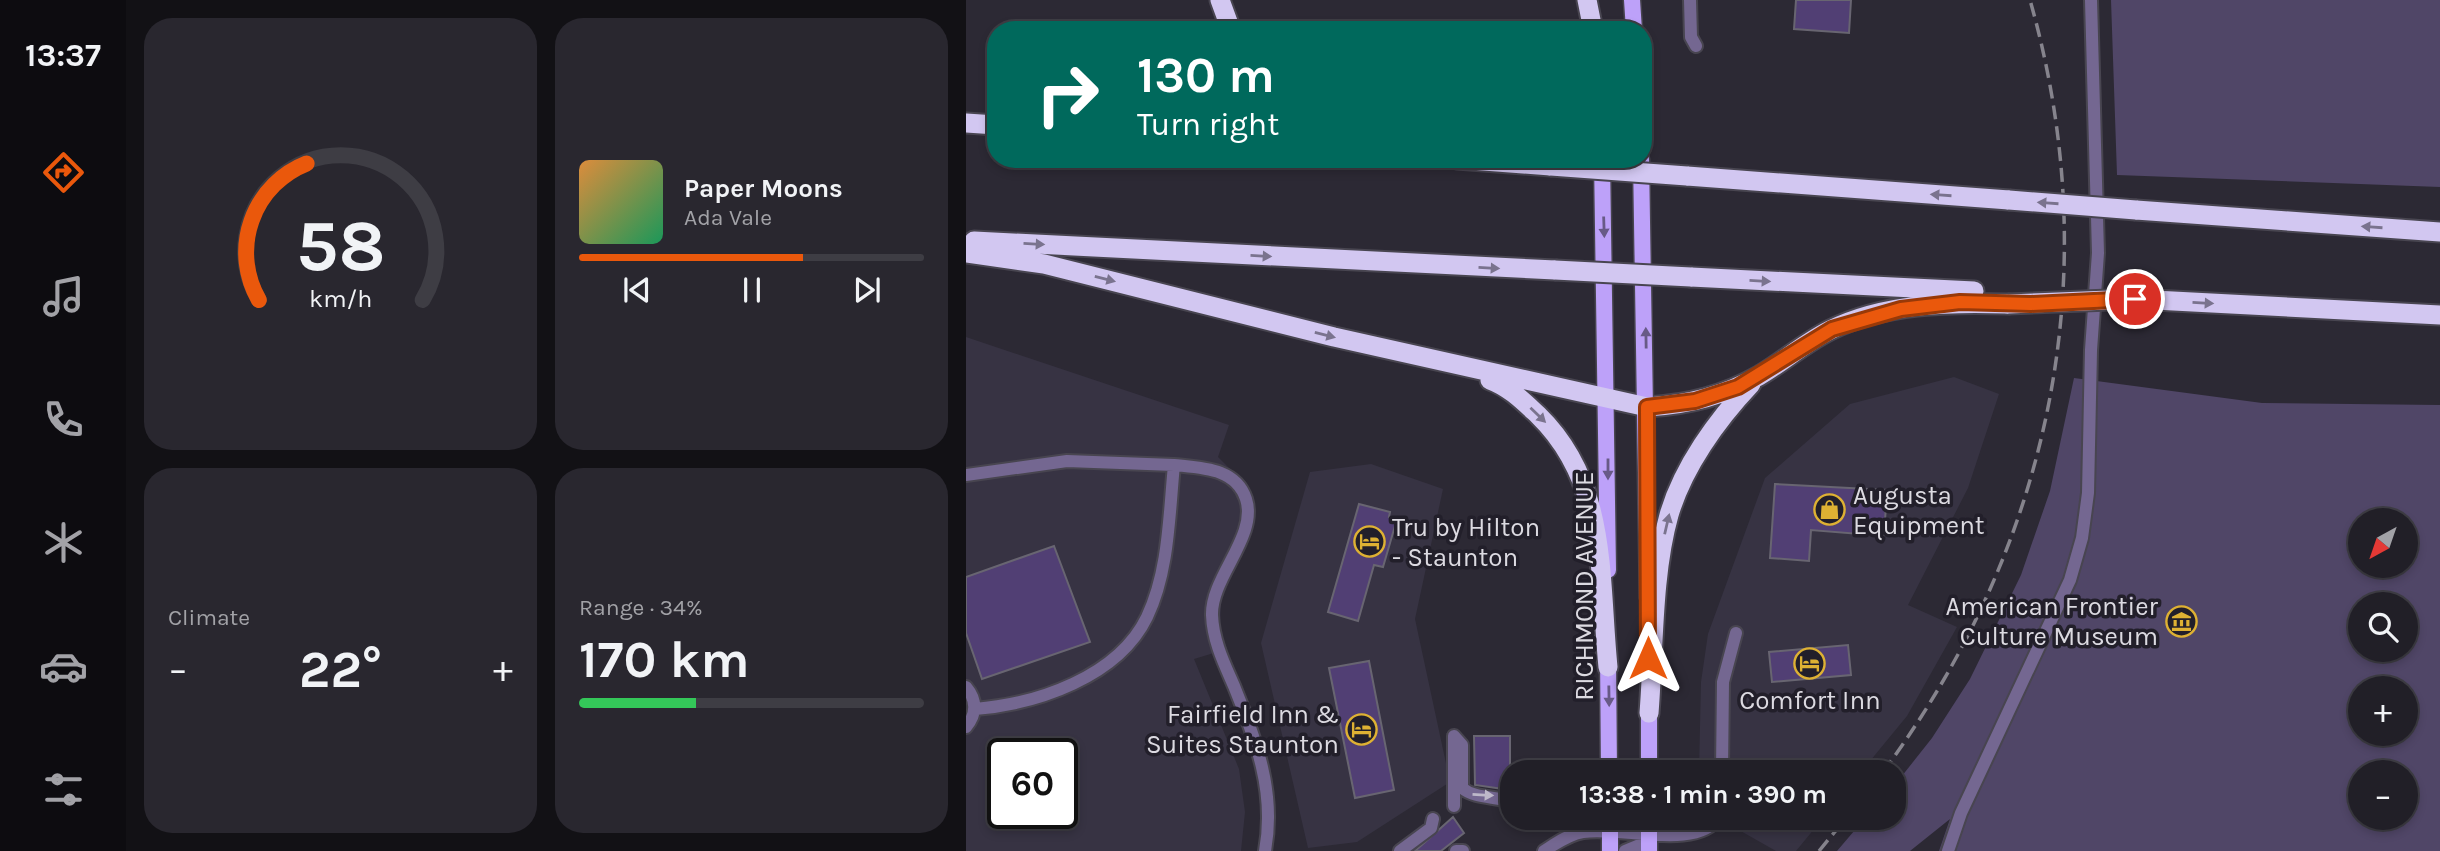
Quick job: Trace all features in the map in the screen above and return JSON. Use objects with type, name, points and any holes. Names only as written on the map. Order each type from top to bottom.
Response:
[{"type":"highway","points":[[1220,0],[1228,21]]},
{"type":"highway","points":[[1589,0],[1592,21]]},
{"type":"highway","points":[[966,123],[987,124]]},
{"type":"highway","points":[[1578,168],[2440,232]]},
{"type":"highway","points":[[966,241],[1691,277],[2008,298],[2135,299],[2440,314]]},
{"type":"highway","points":[[966,253],[1044,264],[1460,367],[1647,407],[1705,399],[1760,376]]},
{"type":"highway","points":[[1649,713],[1658,564],[1669,513],[1708,436],[1760,376],[1795,350],[1832,329],[1861,318],[1922,306],[2008,298]]},
{"type":"highway","points":[[1460,367],[1499,383],[1518,396],[1549,426],[1575,462],[1590,499],[1597,532],[1608,667]]},
{"type":"main road","points":[[1632,0],[1633,21]]},
{"type":"main road","name":"RICHMOND AVENUE","points":[[1602,168],[1607,400],[1609,760]]},
{"type":"main road","points":[[1641,168],[1647,407],[1649,760]]},
{"type":"main road","points":[[1610,830],[1610,851]]},
{"type":"street","points":[[1690,0],[1691,37],[1696,46]]},
{"type":"street","points":[[1948,851],[1961,813],[2070,580],[2082,538],[2088,493],[2091,350],[2098,253],[2091,0]]},
{"type":"street","points":[[966,475],[1067,461],[1207,468],[1229,476],[1247,500],[1246,524],[1219,583],[1212,613],[1216,643],[1260,753],[1266,779],[1268,821],[1265,851]]},
{"type":"street","points":[[975,709],[1016,704],[1068,685],[1102,666],[1131,640],[1146,619],[1157,584],[1167,536],[1174,465]]},
{"type":"street","points":[[1722,760],[1723,682],[1736,633]]},
{"type":"street","points":[[966,687],[972,694],[975,709],[966,727]]},
{"type":"street","points":[[1454,806],[1454,736],[1462,745],[1462,788],[1470,795],[1500,798]]},
{"type":"street","points":[[1400,851],[1431,828],[1433,819]]},
{"type":"street","points":[[1544,851],[1591,830]]},
{"type":"street","points":[[1619,830],[1649,846]]},
{"type":"street","points":[[1625,851],[1695,839],[1710,830]]},
{"type":"street","points":[[1456,851],[1463,851]]},
{"type":"shaded area","points":[[2111,0],[2440,0],[2440,187],[2117,175]]},
{"type":"shaded area","points":[[966,337],[1229,425],[1218,457],[1246,485],[1253,504],[1254,518],[1250,535],[1221,597],[1220,630],[1227,649],[1194,659],[1239,769],[1245,812],[1241,851],[966,851]]},
{"type":"shaded area","points":[[1954,377],[1999,394],[1968,488],[1908,605],[1957,627],[1907,716],[1871,760],[1699,760],[1701,682],[1708,634],[1765,478],[1850,404]]},
{"type":"shaded area","name":"American Frontier Culture Museum","points":[[2074,378],[2262,403],[2440,405],[2440,851],[1939,851],[1950,819],[1910,851],[1837,851],[1855,830],[1906,830],[1906,771],[1932,738],[1970,679],[2021,575],[2050,491]]},
{"type":"shaded area","points":[[1371,464],[1443,489],[1415,619],[1450,782],[1357,842],[1308,848],[1261,643],[1310,472]]},
{"type":"shaded area","points":[[1739,830],[1813,830],[1796,851],[1776,851]]},
{"type":"building","points":[[1796,0],[1851,0],[1849,33],[1794,29]]},
{"type":"building","name":"Augusta Equipment","points":[[1775,484],[1887,490],[1884,536],[1811,530],[1809,561],[1770,558]]},
{"type":"building","name":"Tru by Hilton - Staunton","points":[[1359,504],[1390,512],[1389,517],[1397,519],[1383,567],[1374,565],[1358,621],[1328,612]]},
{"type":"building","points":[[1054,546],[1090,642],[982,679],[966,633],[966,577]]},
{"type":"building","name":"Comfort Inn","points":[[1848,645],[1851,675],[1772,682],[1769,652]]},
{"type":"building","name":"Fairfield Inn & Suites Staunton","points":[[1369,661],[1394,790],[1355,798],[1329,668]]},
{"type":"building","points":[[1474,736],[1510,736],[1510,760],[1500,760],[1500,789],[1475,785]]},
{"type":"building","points":[[1453,817],[1464,833],[1441,851],[1415,851]]},
{"type":"railway","points":[[1891,760],[1941,685],[1988,594],[2024,500],[2049,404],[2062,305],[2064,204],[2053,103],[2030,0]]},
{"type":"railway","points":[[1819,851],[1836,830]]},
{"type":"place","name":"Augusta Equipment","points":[[1830,510]]},
{"type":"place","name":"Tru by Hilton - Staunton","points":[[1369,542]]},
{"type":"place","name":"American Frontier Culture Museum","points":[[2181,621]]},
{"type":"place","name":"Comfort Inn","points":[[1810,664]]},
{"type":"place","name":"Fairfield Inn & Suites Staunton","points":[[1362,729]]},
{"type":"route","points":[[1648,658],[1647,407],[1685,404],[1738,387],[1760,376],[1795,350],[1832,329],[1861,318],[1901,309],[1960,302],[2031,304],[2135,299]]}]
